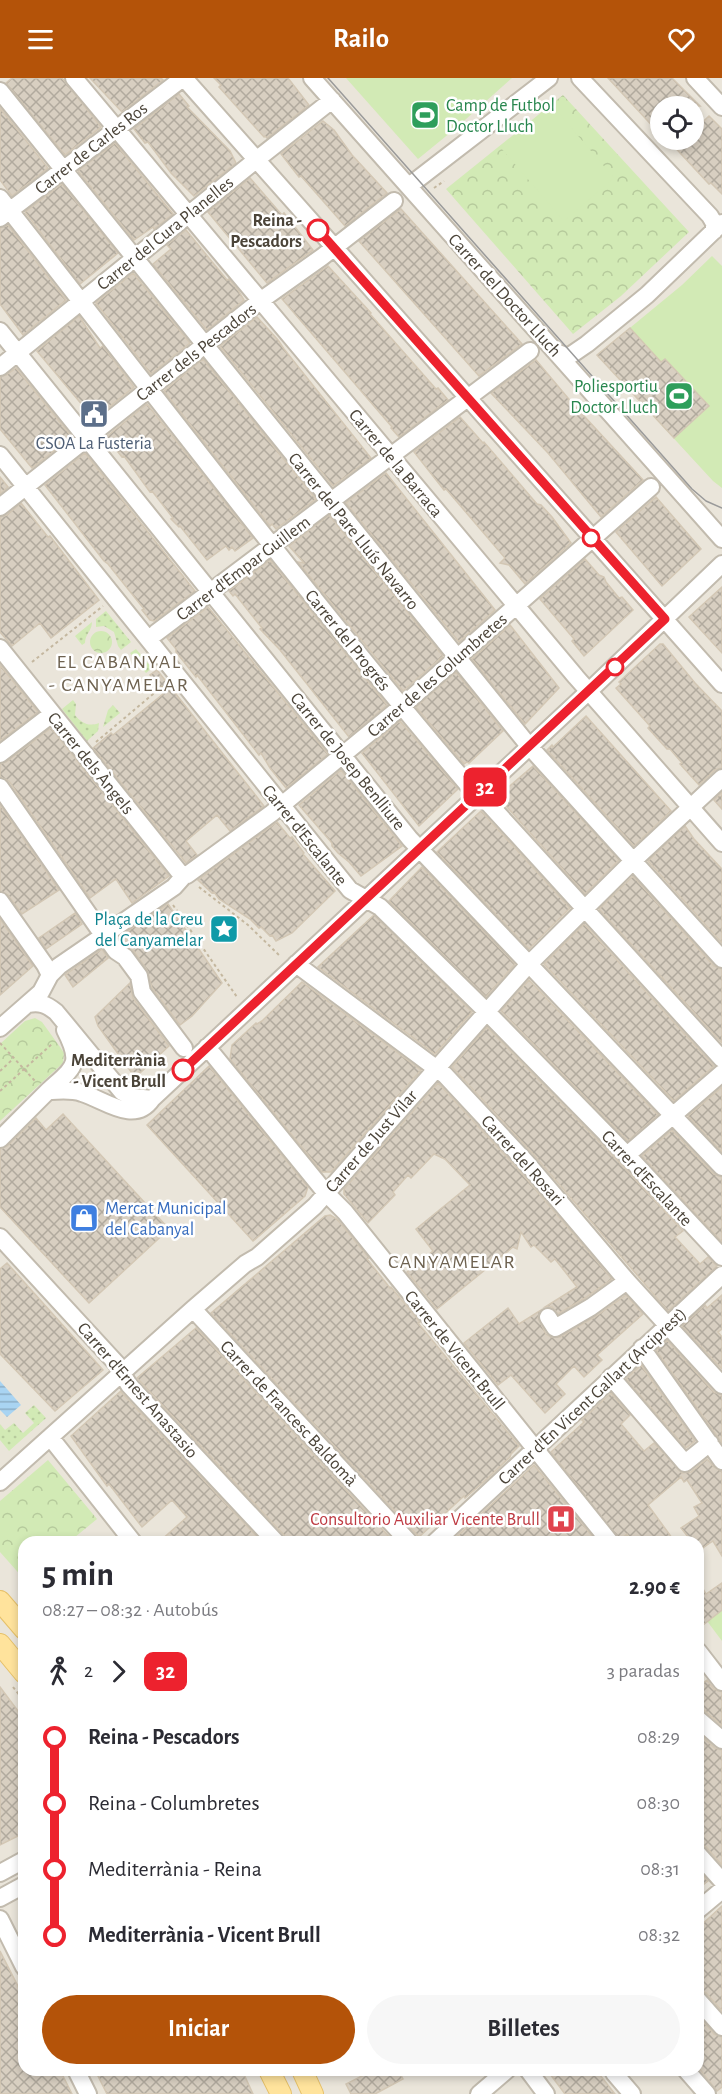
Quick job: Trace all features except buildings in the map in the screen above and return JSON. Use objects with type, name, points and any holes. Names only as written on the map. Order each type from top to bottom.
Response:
[{"type":"main road","points":[[0,1601],[18,1622]]},
{"type":"main road","points":[[0,1645],[18,1666]]},
{"type":"main road","points":[[272,2076],[281,2094]]},
{"type":"main road","points":[[305,2076],[313,2094]]},
{"type":"street","name":"Carrer de la Barraca","points":[[74,78],[588,692],[722,843]]},
{"type":"street","name":"Carrer de Carles Ros","points":[[3,209],[64,169],[183,78]]},
{"type":"street","points":[[183,78],[722,684]]},
{"type":"street","name":"Carrer del Doctor Lluch","points":[[312,78],[722,539]]},
{"type":"street","points":[[409,186],[549,78]]},
{"type":"street","points":[[558,353],[568,357],[586,344],[654,288],[718,227],[580,78]]},
{"type":"street","points":[[695,78],[722,107]]},
{"type":"street","name":"Carrer del Pare Lluís Navarro","points":[[0,91],[529,747],[722,959]]},
{"type":"street","name":"Carrer del Cura Planelles","points":[[0,367],[332,100]]},
{"type":"street","name":"Carrer dels Pescadors","points":[[0,507],[260,301],[394,201]]},
{"type":"street","name":"Carrer del Progrés","points":[[3,209],[80,302],[401,707],[468,785],[585,908],[722,1059]]},
{"type":"street","name":"Carrer de Josep Benlliure","points":[[0,331],[420,849],[722,1167]]},
{"type":"street","name":"Carrer d'Empar Guillem","points":[[156,633],[530,351]]},
{"type":"street","name":"Carrer d'Escalante","points":[[0,455],[350,890],[380,907],[486,1011],[627,1155],[722,1257]]},
{"type":"street","name":"Carrer de les Columbretes","points":[[0,1028],[41,992],[50,975],[187,878],[281,806],[401,707],[651,487]]},
{"type":"street","points":[[42,1087],[79,1092],[129,1111],[139,1110],[147,1105],[722,564]]},
{"type":"street","name":"Carrer dels Àngels","points":[[0,648],[82,753],[180,873],[187,878]]},
{"type":"street","points":[[0,754],[52,714]]},
{"type":"street","name":"Carrer de Just Vilar","points":[[0,1482],[193,1309],[315,1206],[529,964],[634,860],[722,778]]},
{"type":"street","points":[[0,788],[105,937],[135,970],[139,976],[142,992],[184,1048]]},
{"type":"street","points":[[0,901],[50,975]]},
{"type":"street","name":"Carrer del Rosari","points":[[296,964],[436,1067],[526,1162],[627,1281],[722,1385]]},
{"type":"street","points":[[28,1004],[37,1002],[47,1005],[56,1012],[122,1092],[132,1097],[152,1099]]},
{"type":"street","points":[[0,1139],[42,1087],[70,1070],[75,1063],[74,1047],[56,1012]]},
{"type":"street","name":"Carrer de Vicent Brull","points":[[207,1047],[325,1192],[345,1212],[605,1536]]},
{"type":"street","points":[[627,1155],[722,1073]]},
{"type":"street","name":"Carrer d'Ernest Anastasio","points":[[0,1237],[116,1363],[129,1385],[270,1536]]},
{"type":"street","name":"Carrer d'En Vicent Gallart (Arciprest)","points":[[442,1536],[722,1275]]},
{"type":"street","points":[[548,1317],[555,1328],[591,1307],[627,1281]]},
{"type":"street","name":"Carrer de Francesc Baldomà","points":[[193,1309],[403,1536]]},
{"type":"street","points":[[642,1348],[722,1461]]},
{"type":"street","points":[[611,1377],[685,1463],[710,1443]]},
{"type":"street","points":[[50,1437],[129,1536]]},
{"type":"street","points":[[704,1659],[722,1682]]},
{"type":"street","points":[[704,1724],[722,1740]]},
{"type":"street","points":[[704,1861],[722,1881]]},
{"type":"street","points":[[0,1873],[18,1863]]},
{"type":"street","points":[[0,1898],[18,1889]]},
{"type":"street","points":[[704,1905],[722,1890]]},
{"type":"street","points":[[0,1919],[18,1955]]},
{"type":"street","points":[[704,2007],[722,2027]]},
{"type":"street","points":[[79,2076],[88,2094]]},
{"type":"street","points":[[479,2094],[500,2076]]},
{"type":"street","points":[[532,2076],[546,2094]]},
{"type":"street","points":[[617,2076],[632,2094]]},
{"type":"street","points":[[691,2076],[707,2094]]},
{"type":"path","points":[[20,672],[105,604]]},
{"type":"path","points":[[82,753],[168,682]]},
{"type":"path","points":[[187,878],[248,925],[281,957],[296,964]]},
{"type":"path","points":[[168,898],[238,998]]},
{"type":"path","points":[[0,1091],[58,1038]]},
{"type":"path","points":[[0,1043],[42,1087]]},
{"type":"path","points":[[0,1071],[14,1058]]},
{"type":"shaded area","points":[[0,78],[722,78],[722,2094],[0,2094]]},
{"type":"green space","name":"Camp de Futbol Doctor Lluch","points":[[346,78],[512,78],[418,159]]},
{"type":"green space","points":[[563,95],[689,232],[621,296],[573,334],[446,189]]},
{"type":"green space","points":[[551,104],[614,178],[564,221],[501,148]]},
{"type":"green space","name":"Poliesportiu Doctor Lluch","points":[[712,256],[722,266],[722,488],[597,355],[682,285]]},
{"type":"green space","points":[[106,611],[131,642],[121,650],[114,632],[104,626],[96,627],[96,619]]},
{"type":"green space","points":[[92,622],[85,643],[82,645],[75,636]]},
{"type":"green space","points":[[97,631],[105,631],[112,638],[112,646],[105,653],[97,653],[90,646],[90,638]]},
{"type":"green space","points":[[136,649],[152,668],[146,673],[130,653]]},
{"type":"green space","points":[[73,700],[76,704],[75,715],[80,720],[86,724],[99,723],[98,731],[87,741],[62,709]]},
{"type":"green space","points":[[113,705],[120,713],[103,727],[108,710]]},
{"type":"green space","points":[[35,1018],[42,1022],[64,1053],[63,1063],[0,1121],[0,1044],[25,1021]]},
{"type":"green space","points":[[34,1405],[46,1418],[9,1451],[0,1440],[0,1424],[5,1430],[14,1423],[23,1433],[34,1423],[25,1413]]},
{"type":"green space","points":[[48,1460],[97,1519],[76,1536],[18,1536],[18,1572],[0,1552],[0,1501]]},
{"type":"green space","points":[[722,1610],[722,1641],[707,1621]]},
{"type":"water","points":[[0,1381],[21,1405],[7,1417],[0,1410]]},
{"type":"tram line","points":[[328,78],[692,489],[706,501],[722,508]]},
{"type":"bus line","name":"32","points":[[183,1070],[665,619],[318,230]]},
{"type":"place","name":"Camp de Futbol Doctor Lluch","points":[[425,115]]},
{"type":"place","name":"Reina - Pescadors","points":[[318,230]]},
{"type":"place","name":"Poliesportiu Doctor Lluch","points":[[679,396]]},
{"type":"place","name":"CSOA La Fusteria","points":[[94,414]]},
{"type":"place","name":"Plaça de la Creu del Canyamelar","points":[[224,929]]},
{"type":"place","name":"Mediterrània - Vicent Brull","points":[[183,1070]]},
{"type":"place","name":"Mercat Municipal del Cabanyal","points":[[84,1218]]},
{"type":"place","name":"Consultorio Auxiliar Vicente Brull","points":[[561,1519]]},
{"type":"district","name":"EL CABANYAL - CANYAMELAR","points":[[119,672]]},
{"type":"district","name":"CANYAMELAR","points":[[452,1261]]}]
